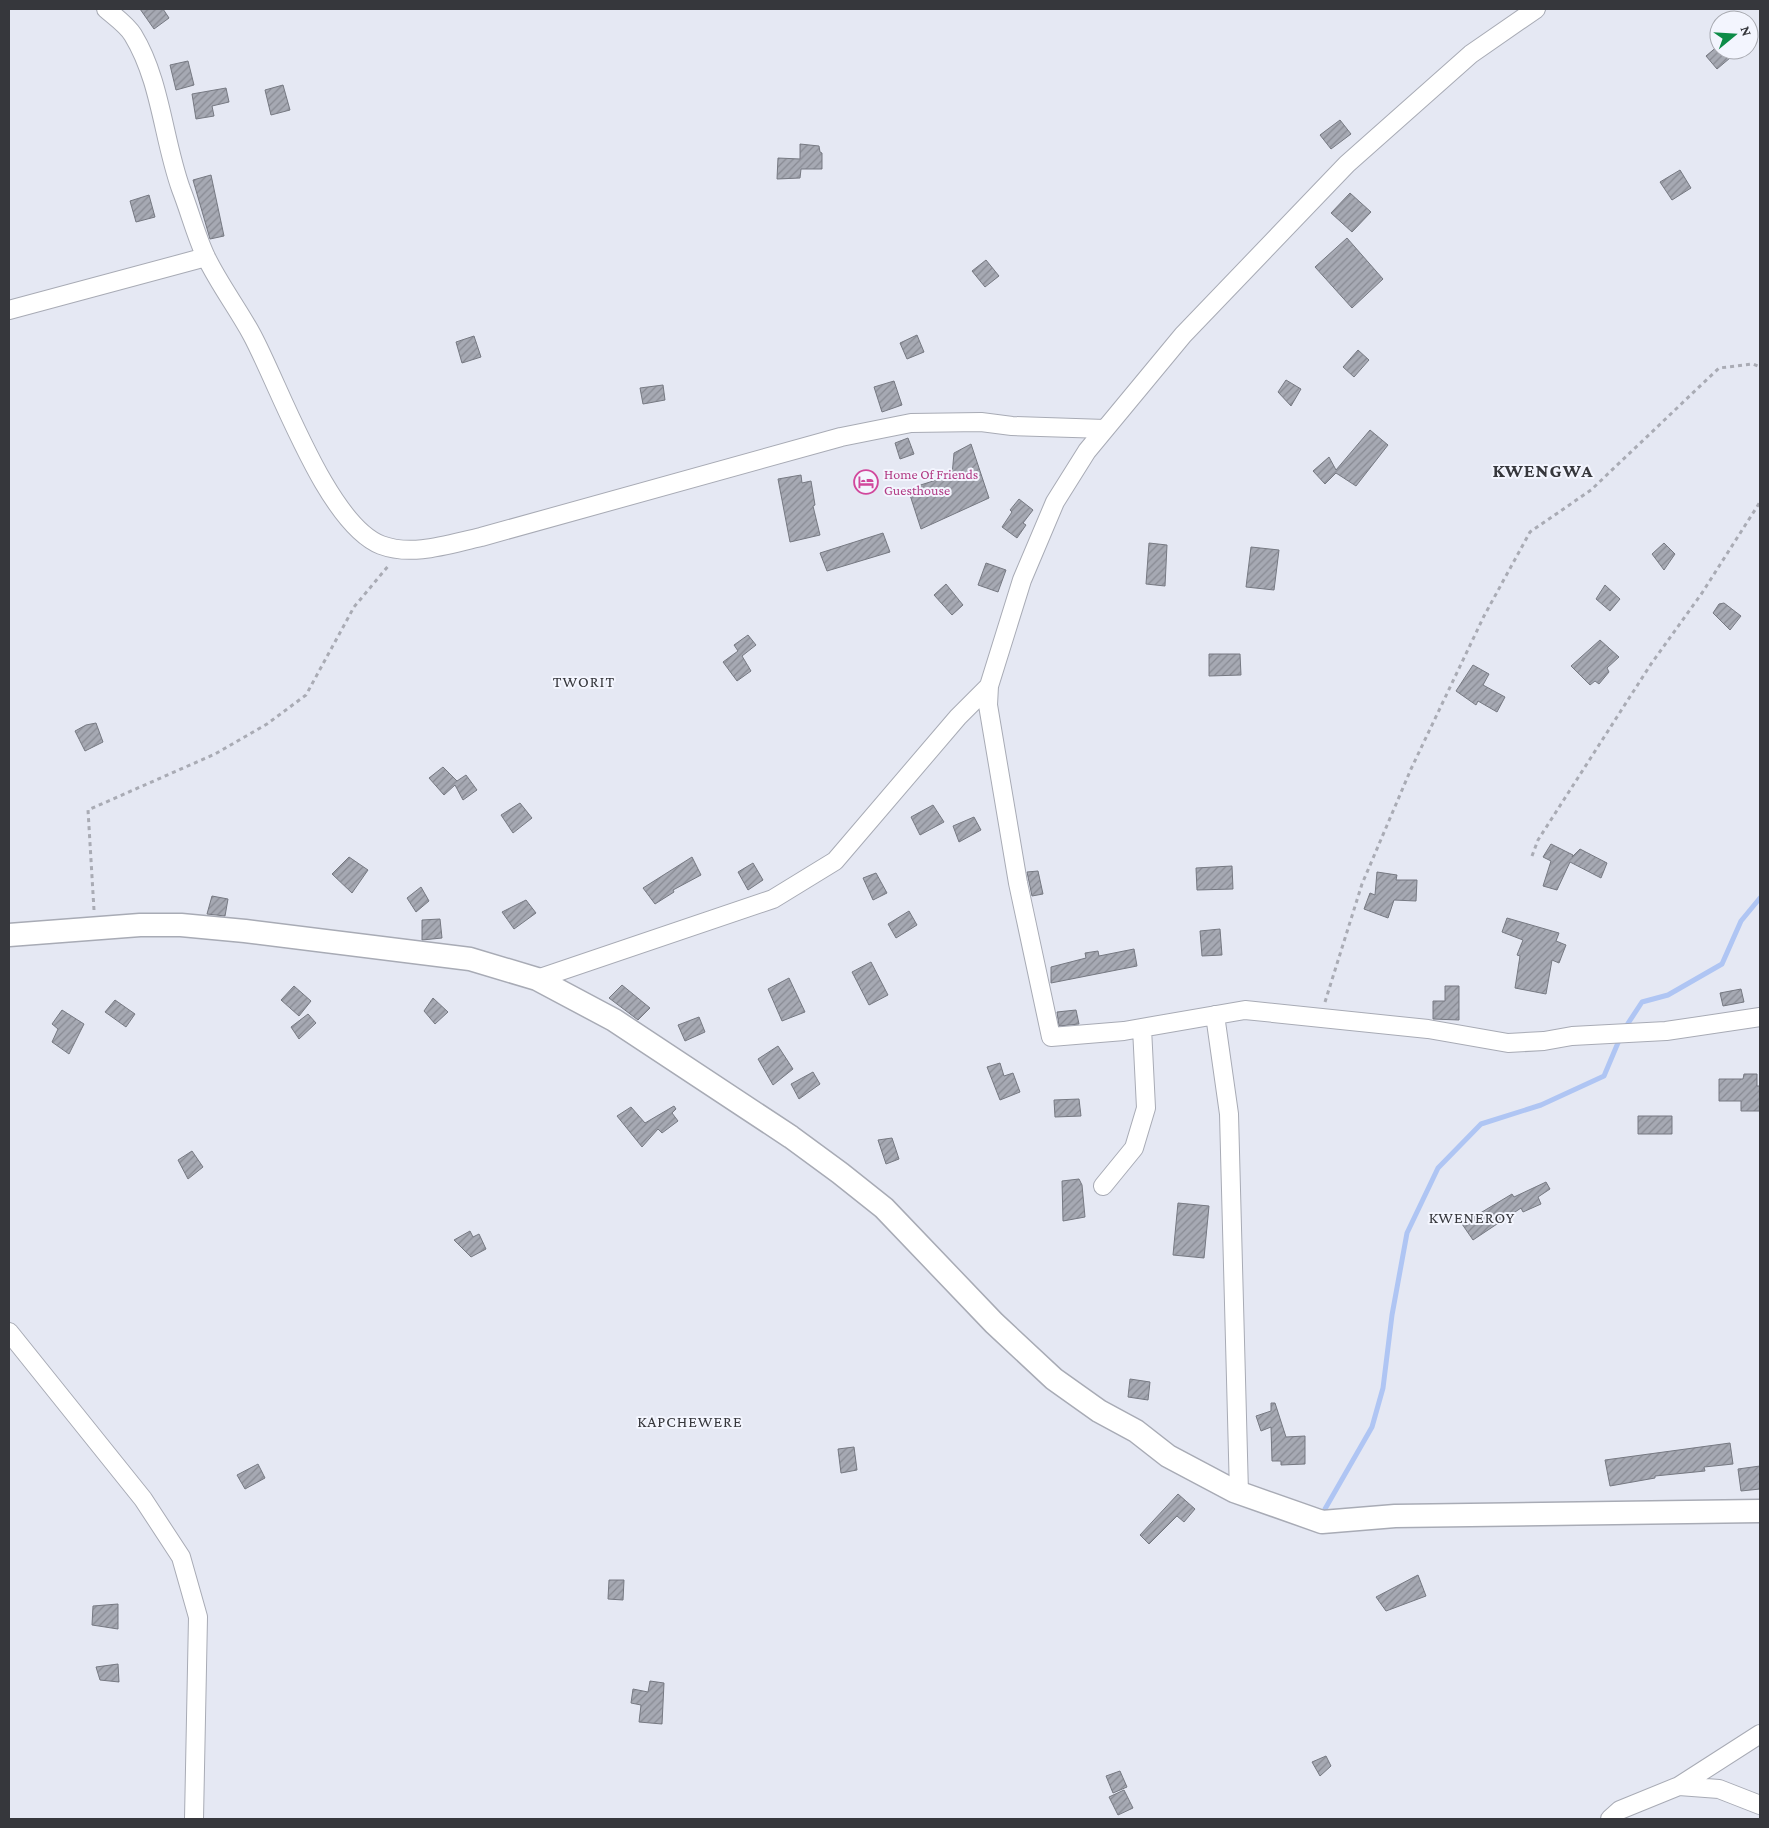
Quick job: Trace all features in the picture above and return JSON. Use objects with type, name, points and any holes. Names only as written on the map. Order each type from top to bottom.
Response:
[{"type":"street","points":[[106,9],[132,33],[150,71],[176,174],[206,257],[252,336],[305,448],[339,508],[359,531],[379,544],[398,550],[420,549],[482,537],[840,437],[911,423],[981,422],[1012,426],[1105,429]]},
{"type":"street","points":[[1536,9],[1471,54],[1347,164],[1183,334],[1087,451],[1055,502],[1022,580],[988,686],[988,705],[1018,883],[1051,1037],[1142,1028],[1245,1010],[1428,1029],[1508,1043],[1544,1041],[1572,1036],[1666,1031],[1760,1017]]},
{"type":"street","points":[[9,310],[206,257]]},
{"type":"street","points":[[538,979],[773,899],[808,879],[835,861],[958,717],[988,686]]},
{"type":"street","points":[[9,935],[96,928],[180,925],[470,959],[538,979],[622,1025],[791,1136],[840,1172],[884,1208],[994,1323],[1054,1379],[1099,1411],[1136,1431],[1168,1456],[1239,1493],[1322,1522],[1395,1516],[1760,1511]]},
{"type":"street","points":[[1215,1015],[1229,1114],[1239,1493]]},
{"type":"street","points":[[1103,1186],[1134,1148],[1146,1108],[1142,1028]]},
{"type":"street","points":[[9,1332],[143,1499],[181,1557],[198,1618],[194,1819]]},
{"type":"street","points":[[1610,1819],[1620,1810],[1679,1786],[1760,1734]]},
{"type":"street","points":[[1679,1786],[1719,1789],[1760,1805]]},
{"type":"path","points":[[1320,1018],[1362,884],[1407,778],[1484,616],[1530,532],[1591,490],[1719,368],[1753,364],[1760,367]]},
{"type":"path","points":[[1532,856],[1538,840],[1651,664],[1702,593],[1760,502]]},
{"type":"path","points":[[96,928],[88,810],[215,754],[267,724],[306,695],[354,607],[391,563],[398,550]]},
{"type":"building","points":[[140,9],[163,9],[169,18],[154,29]]},
{"type":"building","points":[[1709,60],[1728,60],[1717,69]]},
{"type":"building","points":[[188,61],[194,85],[176,90],[170,65]]},
{"type":"building","points":[[283,85],[290,110],[271,115],[265,90]]},
{"type":"building","points":[[226,88],[229,102],[212,106],[214,116],[196,119],[192,94]]},
{"type":"building","points":[[1340,120],[1351,134],[1331,149],[1320,135]]},
{"type":"building","points":[[800,144],[819,146],[822,153],[822,169],[801,169],[800,178],[777,179],[778,158],[800,159]]},
{"type":"building","points":[[1680,170],[1691,188],[1672,200],[1660,182]]},
{"type":"building","points":[[211,175],[224,236],[210,239],[193,180]]},
{"type":"building","points":[[1350,193],[1371,212],[1352,232],[1331,213]]},
{"type":"building","points":[[149,195],[155,217],[136,222],[130,201]]},
{"type":"building","points":[[1347,238],[1383,279],[1352,308],[1315,267]]},
{"type":"building","points":[[986,260],[999,276],[985,287],[972,271]]},
{"type":"building","points":[[917,335],[924,352],[907,359],[900,343]]},
{"type":"building","points":[[474,336],[481,357],[462,363],[456,342]]},
{"type":"building","points":[[1358,350],[1369,360],[1354,377],[1343,367]]},
{"type":"building","points":[[1286,380],[1301,389],[1291,406],[1278,392]]},
{"type":"building","points":[[894,381],[902,405],[882,412],[874,387]]},
{"type":"building","points":[[663,385],[665,400],[643,404],[640,388]]},
{"type":"building","points":[[1370,430],[1388,445],[1356,486],[1336,473],[1325,484],[1313,471],[1329,457],[1336,470]]},
{"type":"building","points":[[908,438],[914,454],[900,459],[895,443]]},
{"type":"building","points":[[971,444],[989,498],[921,529],[908,489],[952,475],[954,453]]},
{"type":"building","points":[[801,475],[802,483],[811,481],[815,505],[813,506],[820,535],[790,542],[778,479]]},
{"type":"building","points":[[1019,499],[1033,510],[1023,523],[1026,525],[1017,538],[1002,527],[1012,512],[1010,510]]},
{"type":"building","points":[[883,533],[890,552],[827,571],[820,553]]},
{"type":"building","points":[[1149,543],[1167,545],[1165,586],[1146,584]]},
{"type":"building","points":[[1664,543],[1675,554],[1664,570],[1652,554]]},
{"type":"building","points":[[1251,547],[1279,550],[1274,590],[1246,587]]},
{"type":"building","points":[[986,563],[1006,570],[998,592],[978,585]]},
{"type":"building","points":[[946,584],[963,605],[952,615],[934,595]]},
{"type":"building","points":[[1605,585],[1620,599],[1610,611],[1596,599]]},
{"type":"building","points":[[1724,603],[1741,616],[1730,630],[1713,613],[1719,604]]},
{"type":"building","points":[[748,635],[756,645],[742,656],[751,671],[737,681],[723,662],[738,651],[734,645]]},
{"type":"building","points":[[1600,640],[1619,657],[1607,668],[1609,672],[1599,684],[1595,681],[1590,685],[1571,666]]},
{"type":"building","points":[[1209,654],[1240,654],[1241,675],[1209,676]]},
{"type":"building","points":[[1473,665],[1489,674],[1483,685],[1505,697],[1497,712],[1478,701],[1476,705],[1456,691]]},
{"type":"building","points":[[96,723],[103,742],[85,751],[75,731],[86,725]]},
{"type":"building","points":[[443,767],[457,781],[466,775],[477,790],[463,800],[455,785],[444,795],[429,778]]},
{"type":"building","points":[[520,803],[532,818],[513,833],[501,815]]},
{"type":"building","points":[[933,805],[944,822],[920,835],[911,817]]},
{"type":"building","points":[[974,817],[981,830],[959,842],[953,826]]},
{"type":"building","points":[[1551,844],[1573,855],[1572,857],[1580,849],[1607,863],[1601,878],[1570,862],[1557,890],[1543,886],[1551,861],[1543,857]]},
{"type":"building","points":[[349,857],[368,870],[352,893],[332,874]]},
{"type":"building","points":[[692,857],[701,875],[673,890],[674,892],[655,904],[643,888]]},
{"type":"building","points":[[753,863],[763,880],[748,890],[738,872]]},
{"type":"building","points":[[1232,866],[1233,889],[1197,890],[1196,868]]},
{"type":"building","points":[[1038,871],[1043,894],[1032,896],[1027,872]]},
{"type":"building","points":[[1377,872],[1397,875],[1396,880],[1417,880],[1416,901],[1394,900],[1388,918],[1364,909],[1370,893],[1375,895]]},
{"type":"building","points":[[876,873],[887,893],[873,900],[863,878]]},
{"type":"building","points":[[421,887],[429,901],[416,912],[407,898]]},
{"type":"building","points":[[212,896],[228,899],[225,916],[207,914]]},
{"type":"building","points":[[526,900],[536,913],[514,929],[502,912]]},
{"type":"building","points":[[909,911],[917,925],[896,938],[888,924]]},
{"type":"building","points":[[1507,918],[1559,933],[1556,941],[1566,945],[1559,963],[1552,960],[1546,994],[1515,988],[1520,956],[1517,955],[1523,940],[1502,932]]},
{"type":"building","points":[[440,919],[442,938],[422,940],[422,920]]},
{"type":"building","points":[[1220,929],[1222,955],[1202,956],[1200,931]]},
{"type":"building","points":[[1134,949],[1137,966],[1051,983],[1051,967],[1086,958],[1085,953],[1098,951],[1099,956]]},
{"type":"building","points":[[871,962],[888,995],[869,1005],[852,972]]},
{"type":"building","points":[[789,978],[805,1012],[782,1021],[768,989]]},
{"type":"building","points":[[622,985],[650,1008],[638,1020],[609,998]]},
{"type":"building","points":[[294,986],[311,1001],[299,1016],[281,1000]]},
{"type":"building","points":[[1445,986],[1459,986],[1459,1020],[1433,1019],[1433,1001],[1445,1001]]},
{"type":"building","points":[[1741,989],[1744,1002],[1723,1006],[1720,993]]},
{"type":"building","points":[[433,998],[448,1012],[435,1024],[424,1011]]},
{"type":"building","points":[[115,1000],[135,1014],[126,1027],[105,1012]]},
{"type":"building","points":[[62,1010],[84,1024],[69,1054],[52,1042],[58,1029],[52,1024]]},
{"type":"building","points":[[1076,1010],[1079,1024],[1059,1026],[1057,1012]]},
{"type":"building","points":[[308,1014],[316,1023],[299,1039],[291,1027]]},
{"type":"building","points":[[699,1017],[705,1032],[685,1041],[678,1025]]},
{"type":"building","points":[[778,1046],[793,1069],[773,1085],[758,1059]]},
{"type":"building","points":[[1000,1063],[1004,1076],[1013,1073],[1020,1092],[1000,1100],[987,1067]]},
{"type":"building","points":[[813,1072],[820,1084],[799,1099],[791,1084]]},
{"type":"building","points":[[1744,1074],[1757,1074],[1757,1086],[1760,1086],[1760,1111],[1741,1111],[1741,1101],[1719,1101],[1719,1079],[1743,1079]]},
{"type":"building","points":[[1079,1099],[1081,1116],[1055,1117],[1054,1100]]},
{"type":"building","points":[[674,1106],[676,1109],[672,1113],[678,1121],[662,1133],[658,1129],[642,1147],[617,1116],[631,1107],[645,1123]]},
{"type":"building","points":[[1638,1116],[1672,1116],[1672,1134],[1638,1134]]},
{"type":"building","points":[[892,1138],[899,1159],[886,1164],[878,1140]]},
{"type":"building","points":[[192,1151],[203,1167],[188,1179],[178,1160]]},
{"type":"building","points":[[1079,1179],[1082,1185],[1085,1217],[1063,1221],[1062,1181]]},
{"type":"building","points":[[1546,1182],[1550,1189],[1538,1197],[1541,1204],[1523,1212],[1521,1208],[1473,1240],[1462,1224],[1512,1194],[1514,1197]]},
{"type":"building","points":[[1178,1203],[1209,1206],[1204,1258],[1173,1255]]},
{"type":"building","points":[[470,1231],[473,1237],[479,1234],[486,1249],[471,1257],[454,1240]]},
{"type":"building","points":[[1130,1379],[1150,1382],[1148,1400],[1128,1397]]},
{"type":"building","points":[[1271,1403],[1275,1403],[1286,1437],[1305,1436],[1305,1464],[1281,1465],[1281,1461],[1272,1461],[1271,1427],[1261,1431],[1256,1416],[1271,1411]]},
{"type":"building","points":[[1730,1443],[1733,1464],[1704,1467],[1705,1471],[1655,1476],[1655,1478],[1610,1486],[1605,1460]]},
{"type":"building","points":[[854,1447],[857,1470],[841,1473],[838,1449]]},
{"type":"building","points":[[258,1464],[265,1478],[245,1489],[237,1475]]},
{"type":"building","points":[[1760,1466],[1760,1489],[1741,1491],[1738,1469]]},
{"type":"building","points":[[1178,1494],[1195,1509],[1184,1522],[1177,1516],[1149,1544],[1140,1535]]},
{"type":"building","points":[[1418,1575],[1426,1596],[1386,1611],[1376,1597]]},
{"type":"building","points":[[609,1580],[624,1580],[623,1600],[608,1599]]},
{"type":"building","points":[[118,1604],[118,1629],[92,1625],[93,1606]]},
{"type":"building","points":[[118,1664],[119,1682],[100,1680],[96,1667]]},
{"type":"building","points":[[650,1681],[664,1683],[662,1724],[639,1722],[641,1705],[631,1703],[633,1689],[648,1692]]},
{"type":"building","points":[[1326,1756],[1331,1766],[1320,1776],[1312,1762]]},
{"type":"building","points":[[1120,1771],[1127,1787],[1113,1793],[1106,1776]]},
{"type":"building","points":[[1124,1790],[1133,1808],[1118,1815],[1109,1797]]},
{"type":"waterway","points":[[1625,1028],[1642,1002],[1668,995],[1722,964],[1741,921],[1760,898]]},
{"type":"waterway","points":[[1325,1509],[1372,1427],[1383,1388],[1392,1315],[1407,1233],[1438,1168],[1481,1124],[1541,1105],[1604,1076],[1620,1038]]},
{"type":"place","name":"Home Of Friends Guesthouse","points":[[866,482]]},
{"type":"district","name":"KWENGWA","points":[[1543,470]]},
{"type":"district","name":"TWORIT","points":[[584,681]]},
{"type":"district","name":"KWENEROY","points":[[1472,1217]]},
{"type":"district","name":"KAPCHEWERE","points":[[690,1421]]}]
